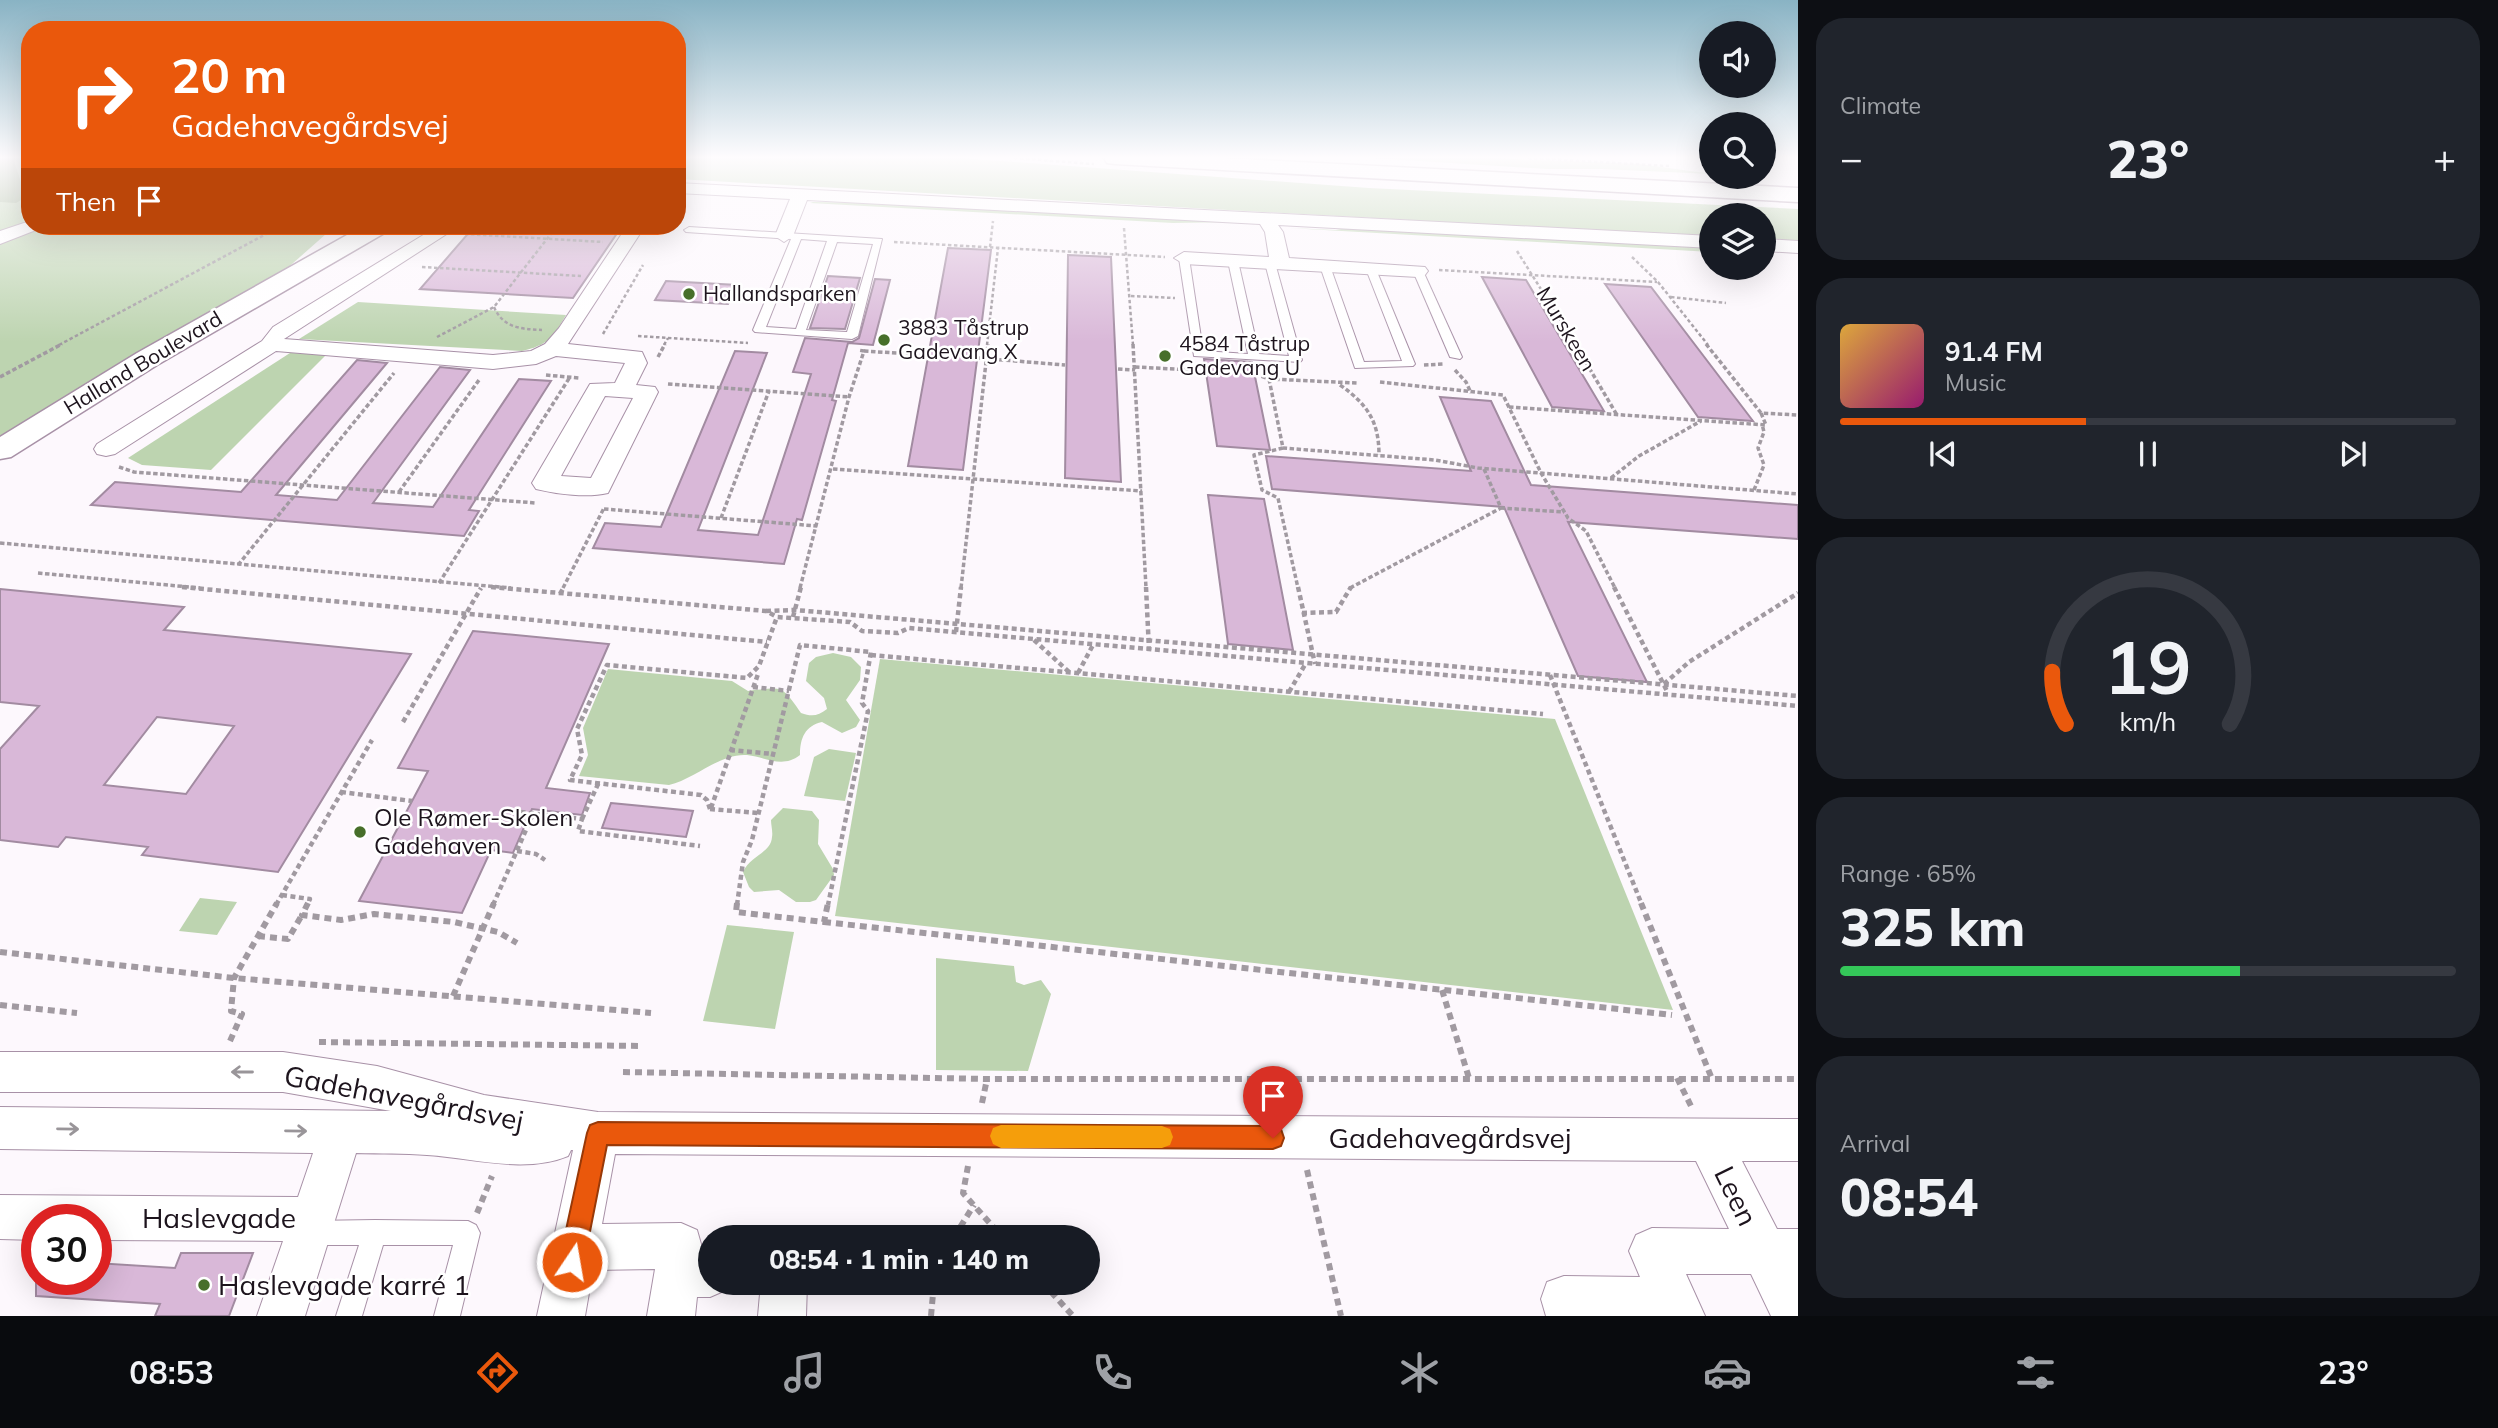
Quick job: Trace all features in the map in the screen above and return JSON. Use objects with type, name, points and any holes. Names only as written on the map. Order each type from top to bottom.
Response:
[{"type":"main road","name":"Halland Boulevard","points":[[287,277],[336,235]]},
{"type":"main road","name":"Halland Boulevard","points":[[0,450],[147,359],[364,235]]},
{"type":"street","points":[[791,236],[794,219]]},
{"type":"street","points":[[1029,219],[1164,228],[1267,221]]},
{"type":"street","points":[[1230,219],[1699,242]]},
{"type":"street","points":[[1267,221],[1274,232],[1275,263]]},
{"type":"street","points":[[0,238],[21,230]]},
{"type":"street","points":[[272,344],[280,331],[434,235]]},
{"type":"street","points":[[553,349],[630,235]]},
{"type":"street","points":[[1776,246],[1798,247]]},
{"type":"street","points":[[1184,258],[1418,271]]},
{"type":"street","points":[[106,449],[272,344],[493,362],[517,361],[553,349],[625,354],[636,359],[622,391]]},
{"type":"street","points":[[598,389],[622,391],[648,392],[598,501],[545,483],[598,389]]},
{"type":"street","name":"Gadehavegårdsvej","points":[[0,1072],[283,1072],[377,1087],[484,1116],[598,1133],[1798,1140]]},
{"type":"street","name":"Gadehavegårdsvej","points":[[0,1128],[424,1133],[533,1144],[598,1133]]},
{"type":"street","name":"Haslevgade","points":[[281,1316],[342,1131]]},
{"type":"street","points":[[561,1316],[598,1133]]},
{"type":"street","name":"Leen","points":[[1708,1140],[1781,1252],[1796,1316]]},
{"type":"street","name":"Haslevgade","points":[[0,1217],[310,1226]]},
{"type":"street","points":[[575,1247],[681,1246],[686,1288]]},
{"type":"street","points":[[1570,1316],[1564,1299],[1677,1308],[1653,1251],[1781,1252]]},
{"type":"street","points":[[782,1316],[783,1295]]},
{"type":"lane","points":[[689,230],[879,241],[852,336],[758,330],[791,236]]},
{"type":"lane","points":[[800,332],[833,239]]},
{"type":"lane","points":[[1184,258],[1198,354],[1296,360],[1275,263]]},
{"type":"lane","points":[[1233,261],[1254,357]]},
{"type":"lane","points":[[1325,266],[1359,366],[1409,364],[1371,269]]},
{"type":"lane","points":[[1418,271],[1456,357]]},
{"type":"lane","points":[[310,1226],[375,1232],[468,1233],[447,1316]]},
{"type":"lane","points":[[349,1316],[375,1232]]},
{"type":"path","points":[[990,247],[994,219]]},
{"type":"path","points":[[1124,226],[1135,368],[1149,650]]},
{"type":"path","points":[[0,377],[264,235]]},
{"type":"path","points":[[506,235],[547,239],[614,235]]},
{"type":"path","points":[[237,565],[408,356],[414,350],[494,307],[550,235]]},
{"type":"path","points":[[879,241],[1184,258]]},
{"type":"path","name":"Murskeen","points":[[1511,245],[1534,275],[1617,415]]},
{"type":"path","points":[[956,632],[998,248]]},
{"type":"path","points":[[1509,407],[1766,425],[1761,413],[1670,297],[1627,251]]},
{"type":"path","points":[[387,264],[603,278]]},
{"type":"path","points":[[603,334],[643,265]]},
{"type":"path","points":[[1418,271],[1658,282]]},
{"type":"path","points":[[1130,296],[1190,299]]},
{"type":"path","points":[[1670,297],[1726,303]]},
{"type":"path","points":[[494,307],[503,322],[515,328],[567,332]]},
{"type":"path","points":[[439,583],[597,333],[616,334]]},
{"type":"path","points":[[629,335],[760,344]]},
{"type":"path","points":[[851,350],[926,355]]},
{"type":"path","points":[[793,617],[833,469],[849,397],[864,351]]},
{"type":"path","points":[[978,358],[1065,365]]},
{"type":"path","points":[[398,493],[493,362]]},
{"type":"path","points":[[1409,364],[1432,366],[1446,363],[1466,382],[1471,393]]},
{"type":"path","points":[[1118,369],[1202,371]]},
{"type":"path","points":[[1242,373],[1269,379],[1360,383]]},
{"type":"path","points":[[1269,379],[1283,448]]},
{"type":"path","points":[[1371,383],[1503,395],[1541,473],[1564,512],[1587,531],[1669,694]]},
{"type":"path","points":[[1338,384],[1368,406],[1377,424],[1379,455]]},
{"type":"path","points":[[722,518],[769,391]]},
{"type":"path","points":[[1761,413],[1798,415]]},
{"type":"path","points":[[1610,479],[1639,456],[1702,420]]},
{"type":"path","points":[[1754,490],[1765,464],[1758,448],[1764,432],[1762,424]]},
{"type":"path","points":[[1315,664],[1278,498],[1262,490],[1254,454],[1283,448],[1379,455],[1435,460],[1484,469],[1798,494]]},
{"type":"path","points":[[106,449],[98,460],[134,472],[548,504]]},
{"type":"path","points":[[833,469],[1142,491]]},
{"type":"path","points":[[1484,469],[1501,508]]},
{"type":"path","points":[[560,594],[598,501],[722,518],[817,526]]},
{"type":"path","points":[[1302,613],[1336,612],[1351,586],[1501,508],[1564,512]]},
{"type":"path","points":[[0,542],[481,588],[766,611],[795,610],[1798,696]]},
{"type":"path","points":[[38,573],[768,642]]},
{"type":"path","points":[[403,722],[481,588]]},
{"type":"path","points":[[1664,684],[1689,662],[1798,593]]},
{"type":"path","points":[[766,611],[777,617],[850,622],[862,631],[898,633],[909,628],[1798,706]]},
{"type":"path","points":[[710,808],[777,617]]},
{"type":"path","points":[[1033,639],[1070,673]]},
{"type":"path","points":[[1543,714],[871,655],[871,652],[800,645],[744,862],[736,912],[1672,1015]]},
{"type":"path","points":[[1078,673],[1093,645]]},
{"type":"path","points":[[824,922],[868,711],[862,703],[871,655]]},
{"type":"path","points":[[1289,692],[1306,663]]},
{"type":"path","points":[[710,808],[701,795],[570,780],[582,755],[578,729],[607,665],[747,678],[755,674],[761,666]]},
{"type":"path","points":[[1550,675],[1712,1079]]},
{"type":"path","points":[[753,687],[789,691]]},
{"type":"path","points":[[231,1041],[242,1014],[231,1011],[234,978],[372,740]]},
{"type":"path","points":[[730,750],[773,754]]},
{"type":"path","points":[[598,782],[578,831],[700,845]]},
{"type":"path","points":[[341,792],[412,801]]},
{"type":"path","points":[[710,808],[758,813]]},
{"type":"path","points":[[512,811],[582,819]]},
{"type":"path","points":[[453,996],[533,814]]},
{"type":"path","points":[[517,851],[536,854],[545,860]]},
{"type":"path","points":[[258,936],[288,939],[310,899],[282,895]]},
{"type":"path","points":[[302,915],[341,920],[374,914],[454,922],[498,932],[517,943]]},
{"type":"path","points":[[0,952],[234,978],[652,1013]]},
{"type":"path","points":[[1442,990],[1469,1077]]},
{"type":"path","points":[[0,1005],[77,1013]]},
{"type":"path","points":[[218,1041],[245,1041]]},
{"type":"path","points":[[313,1042],[642,1046]]},
{"type":"path","points":[[623,1072],[987,1079],[1798,1079]]},
{"type":"path","points":[[1300,1138],[1341,1316]]},
{"type":"path","points":[[468,1233],[508,1141]]},
{"type":"path","points":[[962,1225],[974,1205]]},
{"type":"path","points":[[931,1316],[933,1295]]},
{"type":"path","points":[[1054,1295],[1073,1316]]},
{"type":"shaded area","points":[[0,219],[21,219],[21,235],[325,235],[283,272],[0,445]]},
{"type":"shaded area","points":[[1108,219],[1238,222],[1173,223]]},
{"type":"shaded area","points":[[1397,219],[1699,219],[1699,236]]},
{"type":"shaded area","points":[[1776,219],[1798,219],[1798,241],[1776,240]]},
{"type":"shaded area","points":[[1352,227],[1699,245],[1699,251],[1289,228],[1336,230]]},
{"type":"shaded area","points":[[358,302],[566,315],[549,339],[522,351],[299,339]]},
{"type":"shaded area","points":[[290,353],[327,354],[211,470],[142,465],[128,458]]},
{"type":"shaded area","points":[[833,653],[851,657],[861,667],[860,680],[846,700],[860,720],[856,727],[842,733],[822,722],[811,726],[802,738],[800,755],[793,759],[780,762],[737,755],[669,785],[579,776],[588,755],[583,728],[608,669],[732,681],[748,691],[780,690],[785,692],[801,713],[815,715],[827,709],[824,698],[806,681],[809,663],[816,657]]},
{"type":"shaded area","points":[[880,659],[1555,719],[1673,1010],[835,916]]},
{"type":"shaded area","points":[[829,749],[856,753],[845,801],[804,796],[814,757]]},
{"type":"shaded area","points":[[783,808],[812,811],[819,820],[818,844],[834,875],[816,900],[810,902],[796,902],[779,890],[754,892],[743,872],[768,847],[772,835],[771,820]]},
{"type":"shaded area","points":[[200,898],[237,902],[217,935],[179,931]]},
{"type":"shaded area","points":[[727,925],[794,932],[775,1029],[703,1021]]},
{"type":"shaded area","points":[[936,958],[1014,966],[1016,982],[1024,985],[1041,980],[1051,994],[1028,1071],[936,1070]]},
{"type":"building","points":[[467,235],[616,235],[573,298],[420,289]]},
{"type":"building","points":[[948,248],[991,250],[963,470],[908,466]]},
{"type":"building","points":[[1068,255],[1111,257],[1121,482],[1065,478]]},
{"type":"building","points":[[828,276],[860,278],[845,329],[810,328]]},
{"type":"building","points":[[1482,277],[1526,280],[1604,411],[1552,407]]},
{"type":"building","points":[[875,279],[890,280],[873,345],[848,343],[832,400],[836,401],[802,520],[797,519],[784,564],[593,548],[605,523],[661,527],[735,351],[767,353],[698,530],[758,535],[811,374],[793,372],[805,338],[852,342],[859,338]]},
{"type":"building","points":[[666,281],[737,285],[728,304],[655,300]]},
{"type":"building","points":[[1605,284],[1651,287],[1753,421],[1698,417]]},
{"type":"building","points":[[1204,359],[1252,362],[1270,450],[1217,446]]},
{"type":"building","points":[[357,360],[387,363],[276,495],[337,500],[440,367],[470,370],[373,503],[433,507],[519,379],[551,381],[469,510],[479,511],[464,536],[91,505],[115,482],[241,492]]},
{"type":"building","points":[[1440,397],[1491,401],[1531,485],[1798,505],[1798,539],[1568,522],[1647,682],[1578,676],[1504,507],[1272,489],[1266,456],[1471,471]]},
{"type":"building","points":[[1208,495],[1264,499],[1293,650],[1228,644]]},
{"type":"building","points":[[0,589],[184,607],[164,630],[411,654],[278,872],[142,855],[148,847],[66,837],[58,847],[0,840],[0,749],[39,706],[0,702]],"holes":[[[157,717],[234,726],[186,794],[104,785]]]},
{"type":"building","points":[[473,631],[609,644],[546,788],[590,793],[582,815],[532,809],[513,853],[491,850],[462,913],[359,901],[428,771],[398,768]]},
{"type":"building","points":[[611,803],[693,811],[686,837],[602,828]]},
{"type":"building","name":"Haslevgade karré 1","points":[[181,1253],[253,1253],[229,1316],[155,1316],[160,1304],[36,1296],[112,1295],[112,1264],[175,1268]]},
{"type":"slow traffic","points":[[1001,1136],[1162,1137]]},
{"type":"place","name":"Hallandsparken","points":[[689,294]]},
{"type":"place","name":"3883 Tåstrup Gadevang X","points":[[884,340]]},
{"type":"place","name":"4584 Tåstrup Gadevang U","points":[[1165,356]]},
{"type":"place","name":"Ole Rømer-Skolen Gadehaven","points":[[360,832]]},
{"type":"place","name":"Haslevgade karré 1","points":[[204,1285]]},
{"type":"route","points":[[572,1262],[598,1133],[1273,1138]]}]
